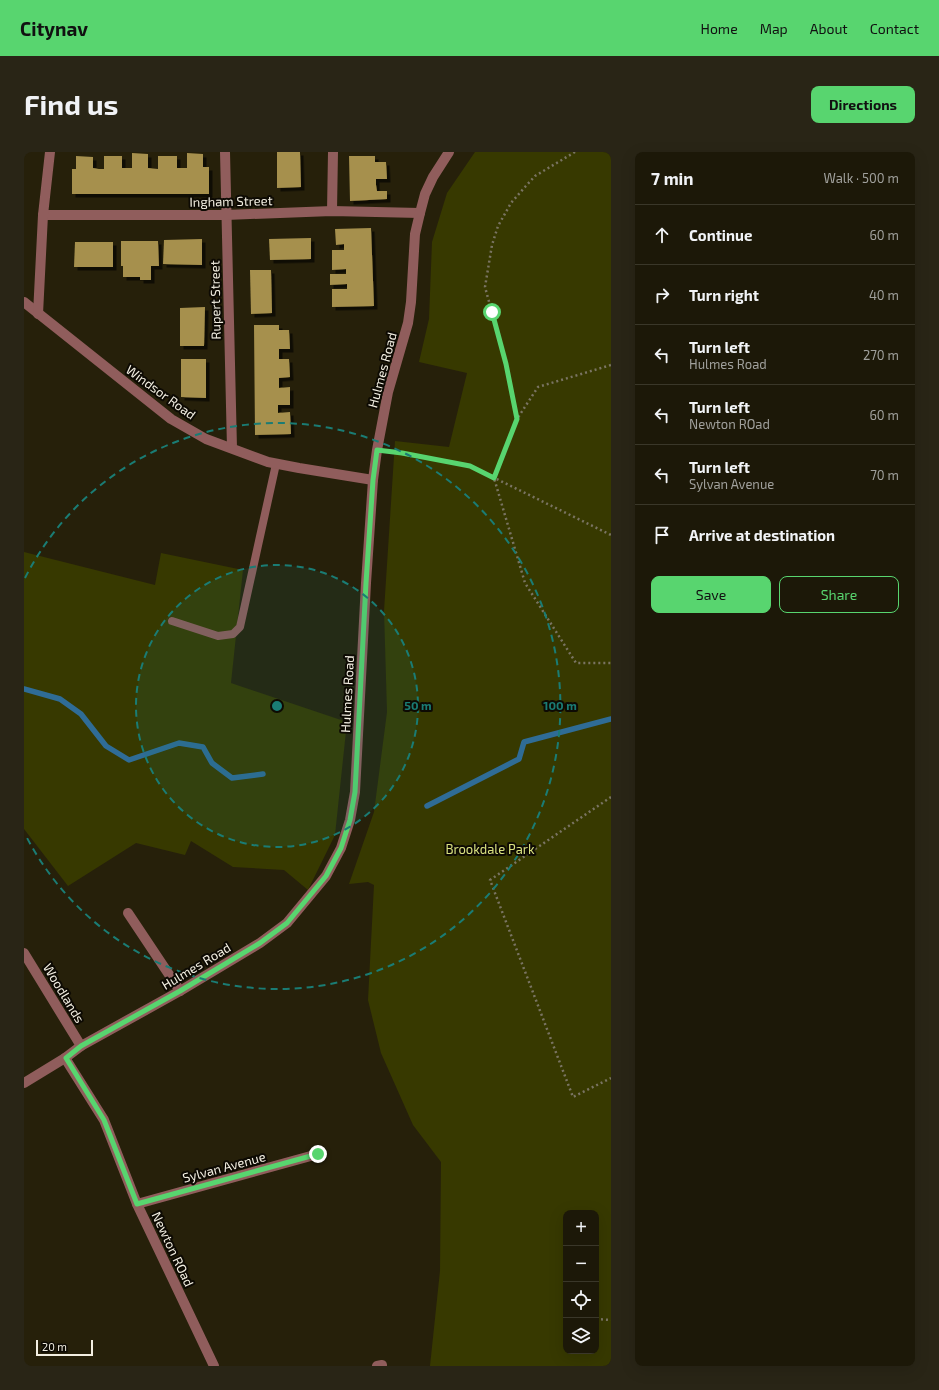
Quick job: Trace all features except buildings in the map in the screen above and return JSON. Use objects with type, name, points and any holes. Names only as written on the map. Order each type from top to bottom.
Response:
[{"type":"street","points":[[38,314],[43,215],[50,152]]},
{"type":"street","name":"Rupert Street","points":[[225,152],[232,448]]},
{"type":"street","points":[[332,211],[333,152]]},
{"type":"street","name":"Hulmes Road","points":[[24,1083],[66,1058],[81,1046],[180,991],[260,943],[287,923],[326,876],[341,848],[350,820],[355,792],[366,583],[373,480],[377,450],[388,392],[408,323],[411,302],[415,234],[420,213],[425,194],[433,177],[449,152]]},
{"type":"street","name":"Ingham Street","points":[[43,215],[226,215],[332,211],[420,213]]},
{"type":"street","name":"Windsor Road","points":[[24,302],[171,419],[206,439],[276,464],[373,480]]},
{"type":"street","points":[[128,913],[180,991]]},
{"type":"street","name":"Woodlands","points":[[24,953],[81,1046]]},
{"type":"street","name":"Newton ROad","points":[[66,1058],[104,1120],[137,1204],[214,1366]]},
{"type":"street","name":"Sylvan Avenue","points":[[137,1204],[318,1154]]},
{"type":"lane","points":[[172,621],[218,636],[233,634],[240,627],[276,464]]},
{"type":"path","points":[[517,419],[506,364],[485,287],[492,245],[498,226],[511,203],[525,187],[535,176],[575,152]]},
{"type":"path","points":[[611,364],[538,387],[517,419],[494,478],[525,583],[576,663],[611,663]]},
{"type":"path","points":[[377,450],[402,453],[470,466],[611,535]]},
{"type":"path","points":[[611,797],[490,880],[573,1097],[611,1078]]},
{"type":"path","points":[[599,1319],[611,1320]]},
{"type":"green space","name":"Brookdale Park","points":[[475,152],[611,152],[611,1366],[430,1366],[440,1271],[441,1162],[413,1125],[381,1053],[368,1000],[374,885],[368,882],[349,884],[374,812],[387,712],[384,611],[395,441],[449,447],[467,373],[419,362],[429,319],[432,242],[447,193]]},
{"type":"green space","points":[[24,552],[155,585],[161,553],[243,570],[231,683],[347,722],[335,835],[308,890],[284,870],[233,867],[191,841],[185,855],[136,843],[68,886],[24,829]]},
{"type":"waterway","points":[[24,689],[60,699],[81,714],[106,746],[129,760],[179,743],[203,747],[212,763],[232,778],[263,774]]},
{"type":"waterway","points":[[427,806],[519,759],[524,742],[611,719]]},
{"type":"route","points":[[318,1154],[137,1204],[104,1120],[66,1058],[81,1046],[180,991],[260,943],[287,923],[308,900],[326,876],[341,848],[350,820],[355,792],[366,583],[373,480],[377,450],[402,453],[470,466],[494,478],[517,419],[506,364],[492,312]]}]
